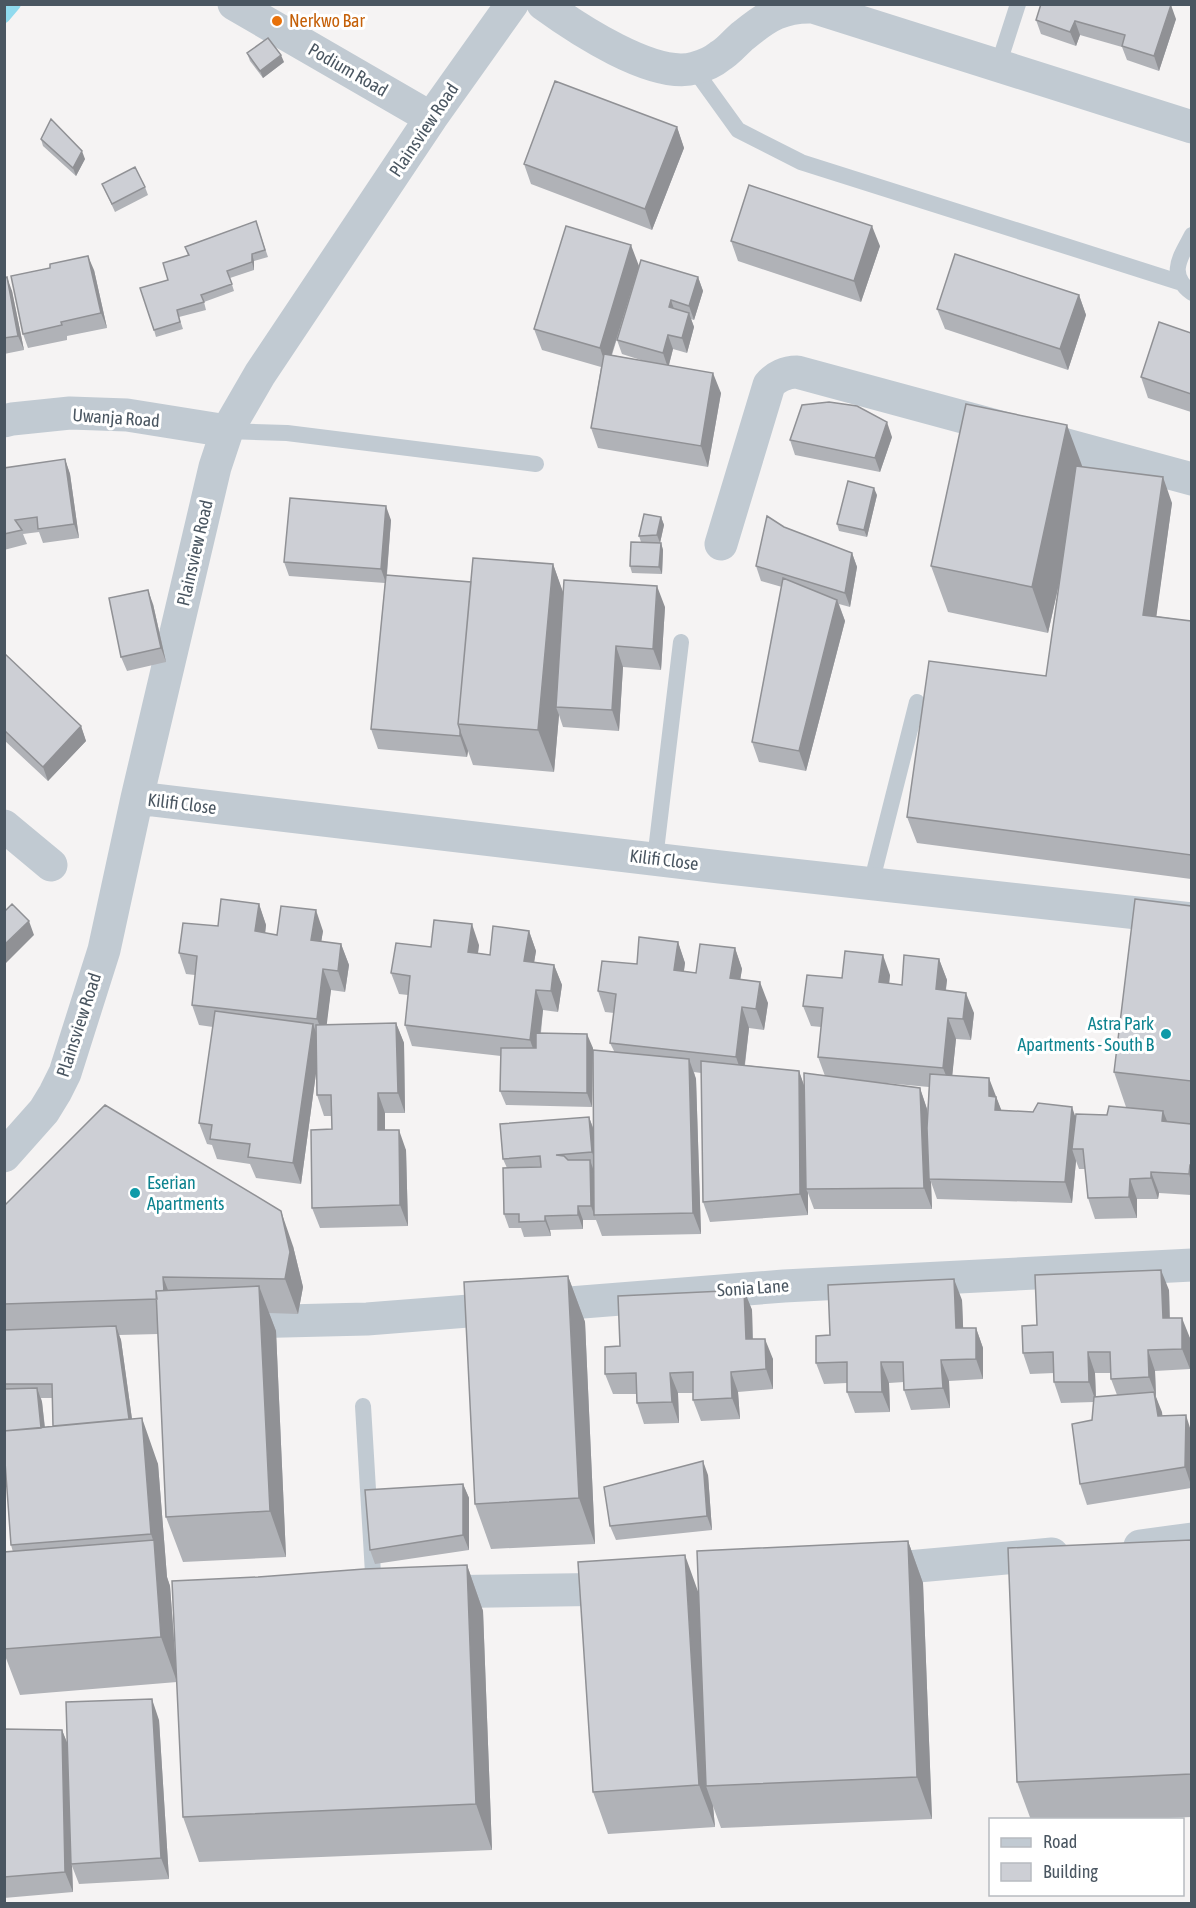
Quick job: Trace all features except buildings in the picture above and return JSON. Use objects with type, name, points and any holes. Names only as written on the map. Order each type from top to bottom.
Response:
[{"type":"street","name":"Plainsview Road","points":[[4,1156],[44,1111],[56,1093],[65,1073],[104,950],[137,798],[149,755],[215,466],[226,430],[260,374],[431,118],[512,4]]},
{"type":"street","points":[[543,4],[595,38],[637,59],[665,68],[694,69],[720,57],[770,9],[795,6],[813,7],[1191,127]]},
{"type":"street","name":"Podium Road","points":[[251,9],[431,118]]},
{"type":"street","points":[[721,544],[769,385],[790,372],[1191,479]]},
{"type":"street","name":"Uwanja Road","points":[[4,421],[70,413],[127,416],[226,430]]},
{"type":"street","name":"Kilifi Close","points":[[137,798],[1191,920]]},
{"type":"street","points":[[4,826],[51,865]]},
{"type":"street","name":"Sonia Lane","points":[[243,1323],[367,1319],[784,1286],[1191,1264]]},
{"type":"street","points":[[1115,1548],[1191,1539]]},
{"type":"street","points":[[844,1572],[1080,1551]]},
{"type":"street","points":[[341,1594],[655,1588]]},
{"type":"lane","points":[[998,66],[1018,4]]},
{"type":"lane","points":[[694,69],[738,130],[801,162],[1185,287]]},
{"type":"lane","points":[[1185,287],[1177,277],[1179,260],[1191,236]]},
{"type":"lane","points":[[226,430],[287,433],[536,464]]},
{"type":"lane","points":[[655,859],[681,642]]},
{"type":"lane","points":[[871,884],[917,702]]},
{"type":"lane","points":[[363,1406],[375,1593]]},
{"type":"waterway","points":[[4,17],[15,4]]},
{"type":"place","name":"Nerkwo Bar","points":[[277,21]]},
{"type":"place","name":"Astra Park Apartments - South B","points":[[1166,1034]]},
{"type":"place","name":"Eserian Apartments","points":[[135,1193]]}]
